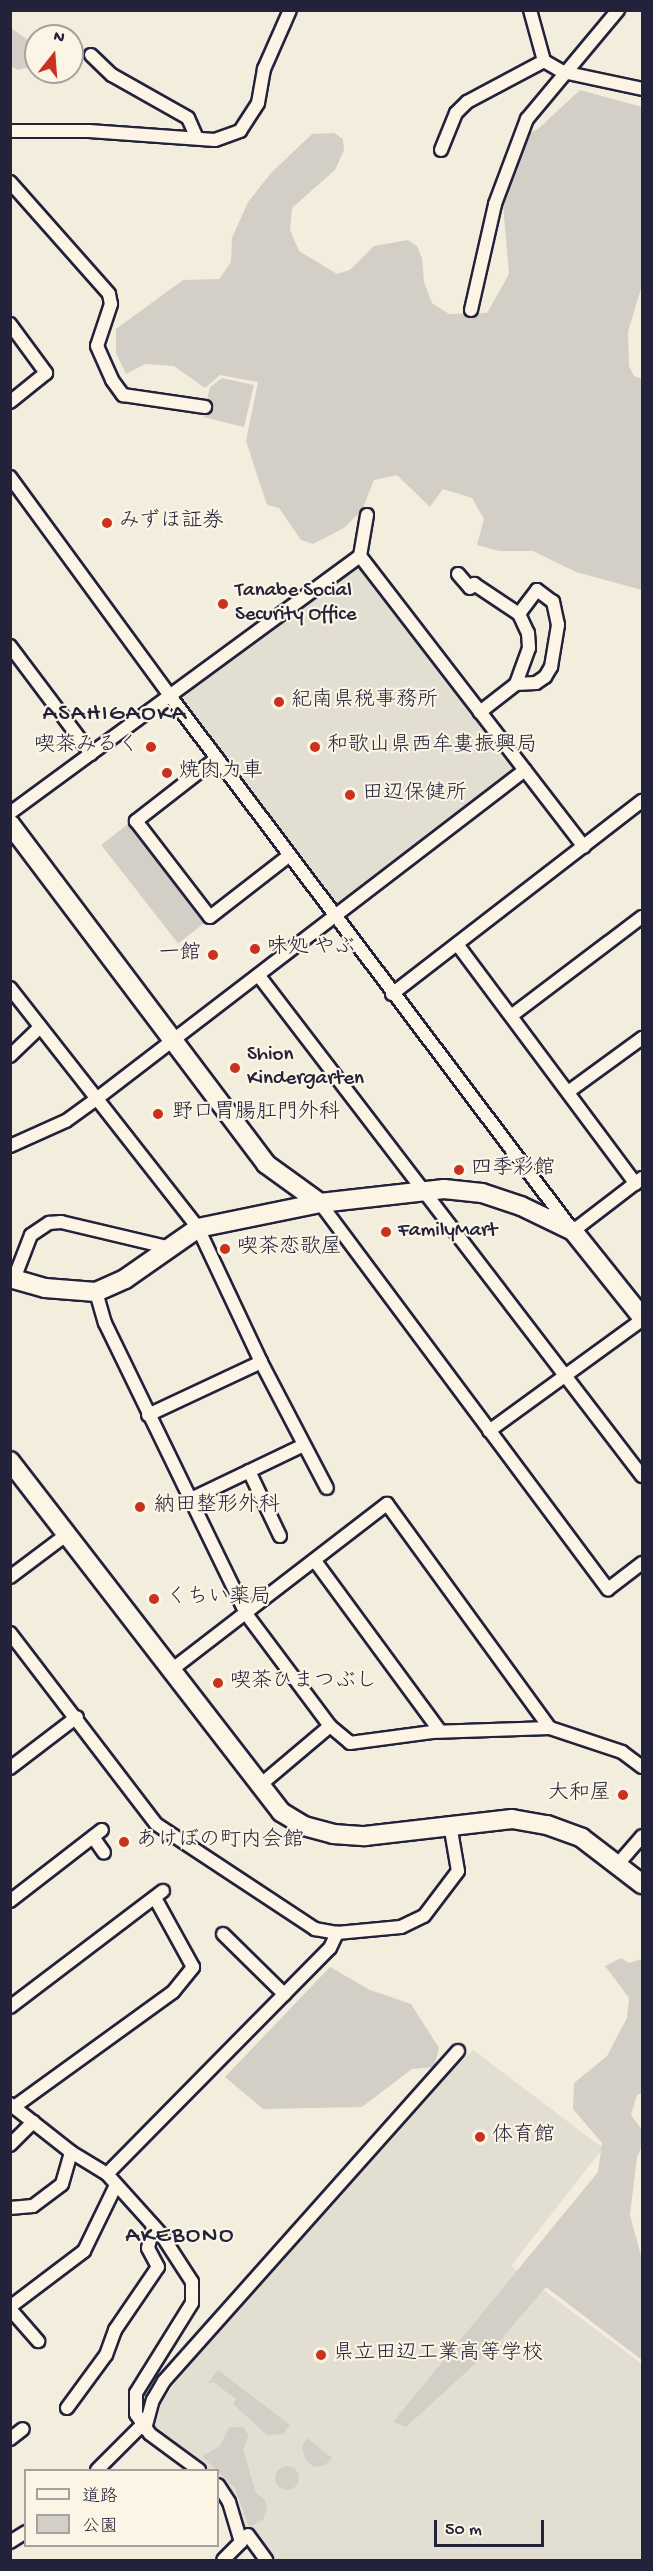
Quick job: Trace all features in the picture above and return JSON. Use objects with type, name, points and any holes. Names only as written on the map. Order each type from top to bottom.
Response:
[{"type":"street","points":[[10,131],[77,131],[215,140],[240,131],[258,103],[264,69],[290,10]]},
{"type":"street","points":[[530,10],[544,61],[563,72],[642,89]]},
{"type":"street","points":[[471,310],[495,204],[527,119],[563,72],[618,10]]},
{"type":"street","points":[[91,55],[112,75],[188,118],[196,138]]},
{"type":"street","points":[[441,150],[456,113],[467,102],[544,61]]},
{"type":"street","points":[[10,182],[109,294],[111,304],[97,346],[112,380],[123,395],[205,407]]},
{"type":"street","points":[[10,324],[46,373],[10,402]]},
{"type":"street","points":[[10,477],[392,994],[642,1319],[489,1431]]},
{"type":"street","points":[[10,813],[360,556],[367,515]]},
{"type":"street","points":[[360,556],[584,847]]},
{"type":"street","points":[[458,574],[470,588],[474,584],[519,614],[529,648],[516,684],[480,712]]},
{"type":"street","points":[[516,684],[536,683],[545,677],[551,667],[558,625],[553,602],[537,590],[519,614]]},
{"type":"street","points":[[10,646],[91,754]]},
{"type":"street","points":[[217,759],[136,821],[210,917],[290,855]]},
{"type":"street","points":[[10,1146],[66,1121],[95,1100],[525,770]]},
{"type":"street","points":[[392,994],[642,801]]},
{"type":"street","points":[[10,824],[266,1164],[320,1203],[608,1589],[642,1563]]},
{"type":"street","points":[[511,1016],[642,917]]},
{"type":"street","points":[[457,944],[567,1092],[639,1181],[573,1231]]},
{"type":"street","points":[[259,976],[642,1476]]},
{"type":"street","points":[[10,988],[95,1100],[198,1228],[261,1362],[327,1488]]},
{"type":"street","points":[[10,1056],[40,1027]]},
{"type":"street","points":[[567,1092],[642,1038]]},
{"type":"street","points":[[167,1247],[61,1222],[49,1223],[31,1235],[12,1279],[45,1288],[96,1292],[124,1279],[167,1247],[198,1228],[320,1203],[422,1189],[482,1193],[521,1206],[573,1231]]},
{"type":"street","points":[[96,1292],[105,1323],[142,1394],[148,1415],[247,1615],[330,1726],[350,1743],[440,1731],[550,1728],[622,1752],[642,1767]]},
{"type":"street","points":[[148,1415],[261,1362]]},
{"type":"street","points":[[189,1500],[304,1445]]},
{"type":"street","points":[[10,1461],[281,1812],[304,1826],[333,1834],[365,1836],[450,1824],[512,1819],[548,1825],[582,1838],[642,1884]]},
{"type":"street","points":[[249,1471],[280,1536]]},
{"type":"street","points":[[170,1671],[247,1615],[387,1504],[550,1728]]},
{"type":"street","points":[[10,1577],[66,1535]]},
{"type":"street","points":[[315,1561],[440,1731]]},
{"type":"street","points":[[10,1633],[77,1717],[156,1824],[315,1929],[337,1933],[401,1927],[424,1916],[458,1871],[450,1824]]},
{"type":"street","points":[[11,1768],[77,1717]]},
{"type":"street","points":[[259,1786],[330,1726]]},
{"type":"street","points":[[10,1901],[98,1833],[104,1853]]},
{"type":"street","points":[[618,1864],[642,1836]]},
{"type":"street","points":[[10,2007],[159,1894],[193,1967],[172,1992],[12,2106],[71,2152],[107,2174],[153,2226],[192,2282],[192,2303],[136,2393],[136,2414],[143,2427],[198,2469]]},
{"type":"street","points":[[107,2174],[330,1948],[337,1933]]},
{"type":"street","points":[[223,1934],[284,1994]]},
{"type":"street","points":[[98,2469],[143,2427],[153,2400],[164,2381],[458,2051]]},
{"type":"street","points":[[10,2145],[33,2122]]},
{"type":"street","points":[[10,2208],[33,2206],[62,2184],[71,2152]]},
{"type":"street","points":[[38,2341],[10,2308],[84,2251],[116,2185]]},
{"type":"street","points":[[67,2408],[106,2355],[115,2330],[158,2267],[148,2248],[153,2226]]},
{"type":"street","points":[[10,2439],[23,2429]]},
{"type":"street","points":[[219,2487],[229,2502],[241,2542],[223,2560]]},
{"type":"street","points":[[10,2542],[24,2533]]},
{"type":"street","points":[[248,2535],[266,2560]]},
{"type":"shaded area","points":[[360,559],[515,766],[513,774],[339,905],[331,902],[183,703],[184,693]]},
{"type":"shaded area","points":[[473,2050],[603,2148],[511,2266],[642,2364],[642,2560],[266,2560],[234,2520],[219,2487],[219,2469],[198,2469],[150,2434],[161,2403],[210,2334],[404,2117]]},
{"type":"green space","points":[[10,27],[24,37],[24,68],[18,70],[11,66]]},
{"type":"green space","points":[[580,90],[642,107],[642,285],[628,332],[629,366],[634,376],[642,379],[642,590],[576,572],[533,551],[499,551],[477,545],[484,519],[472,498],[443,489],[430,507],[397,475],[374,480],[362,510],[344,528],[313,544],[301,540],[279,508],[267,505],[246,441],[258,382],[220,375],[205,388],[174,366],[145,364],[126,374],[116,353],[116,329],[183,280],[219,279],[231,262],[232,238],[248,202],[271,173],[312,134],[334,133],[343,139],[344,150],[335,170],[292,208],[290,230],[299,251],[337,274],[350,270],[374,246],[408,240],[417,246],[422,258],[424,282],[432,303],[449,314],[487,313],[509,274],[503,204],[506,158],[517,139],[538,129]]},
{"type":"green space","points":[[222,378],[254,385],[244,427],[203,417],[210,387]]},
{"type":"green space","points":[[128,824],[205,923],[178,943],[101,845]]},
{"type":"green space","points":[[621,1958],[629,1963],[642,1959],[642,2093],[637,2095],[631,2115],[642,2130],[642,2146],[637,2157],[630,2215],[642,2260],[642,2360],[546,2287],[498,2343],[406,2427],[393,2422],[598,2172],[602,2143],[573,2109],[574,2083],[607,2056],[627,2018],[629,1998],[605,1966]]},
{"type":"green space","points":[[330,1967],[370,1990],[411,2004],[439,2048],[434,2067],[412,2069],[362,2107],[263,2109],[225,2077]]},
{"type":"green space","points":[[218,2370],[290,2425],[283,2434],[267,2435],[233,2404],[236,2399],[213,2382],[207,2384]]},
{"type":"green space","points":[[229,2427],[243,2427],[249,2436],[243,2450],[256,2493],[265,2500],[267,2507],[263,2520],[249,2527],[235,2488],[219,2472],[219,2469],[215,2469],[202,2456],[220,2446]]},
{"type":"green space","points":[[307,2438],[332,2458],[324,2466],[314,2467],[305,2459],[302,2446]]},
{"type":"green space","points":[[287,2466],[296,2469],[299,2478],[296,2487],[287,2490],[278,2487],[275,2478],[278,2469]]},
{"type":"place","name":"みずほ証券","points":[[107,523]]},
{"type":"place","name":"Tanabe Social Security Office","points":[[223,604]]},
{"type":"place","name":"紀南県税事務所","points":[[279,702]]},
{"type":"place","name":"喫茶みるく","points":[[151,747]]},
{"type":"place","name":"和歌山県西牟婁振興局","points":[[315,747]]},
{"type":"place","name":"焼肉力車","points":[[167,773]]},
{"type":"place","name":"田辺保健所","points":[[350,795]]},
{"type":"place","name":"味処 やぶ","points":[[255,949]]},
{"type":"place","name":"一館","points":[[213,955]]},
{"type":"place","name":"Shion Kindergarten","points":[[235,1068]]},
{"type":"place","name":"野口胃腸肛門外科","points":[[158,1114]]},
{"type":"place","name":"四季彩館","points":[[459,1170]]},
{"type":"place","name":"FamilyMart","points":[[386,1232]]},
{"type":"place","name":"喫茶恋歌屋","points":[[225,1249]]},
{"type":"place","name":"納田整形外科","points":[[140,1507]]},
{"type":"place","name":"くちい薬局","points":[[154,1599]]},
{"type":"place","name":"喫茶ひまつぶし","points":[[218,1683]]},
{"type":"place","name":"大和屋","points":[[623,1795]]},
{"type":"place","name":"あけぼの町内会館","points":[[124,1842]]},
{"type":"place","name":"体育館","points":[[480,2137]]},
{"type":"place","name":"県立田辺工業高等学校","points":[[321,2355]]},
{"type":"district","name":"ASAHIGAOKA","points":[[115,715]]},
{"type":"district","name":"AKEBONO","points":[[180,2237]]}]
